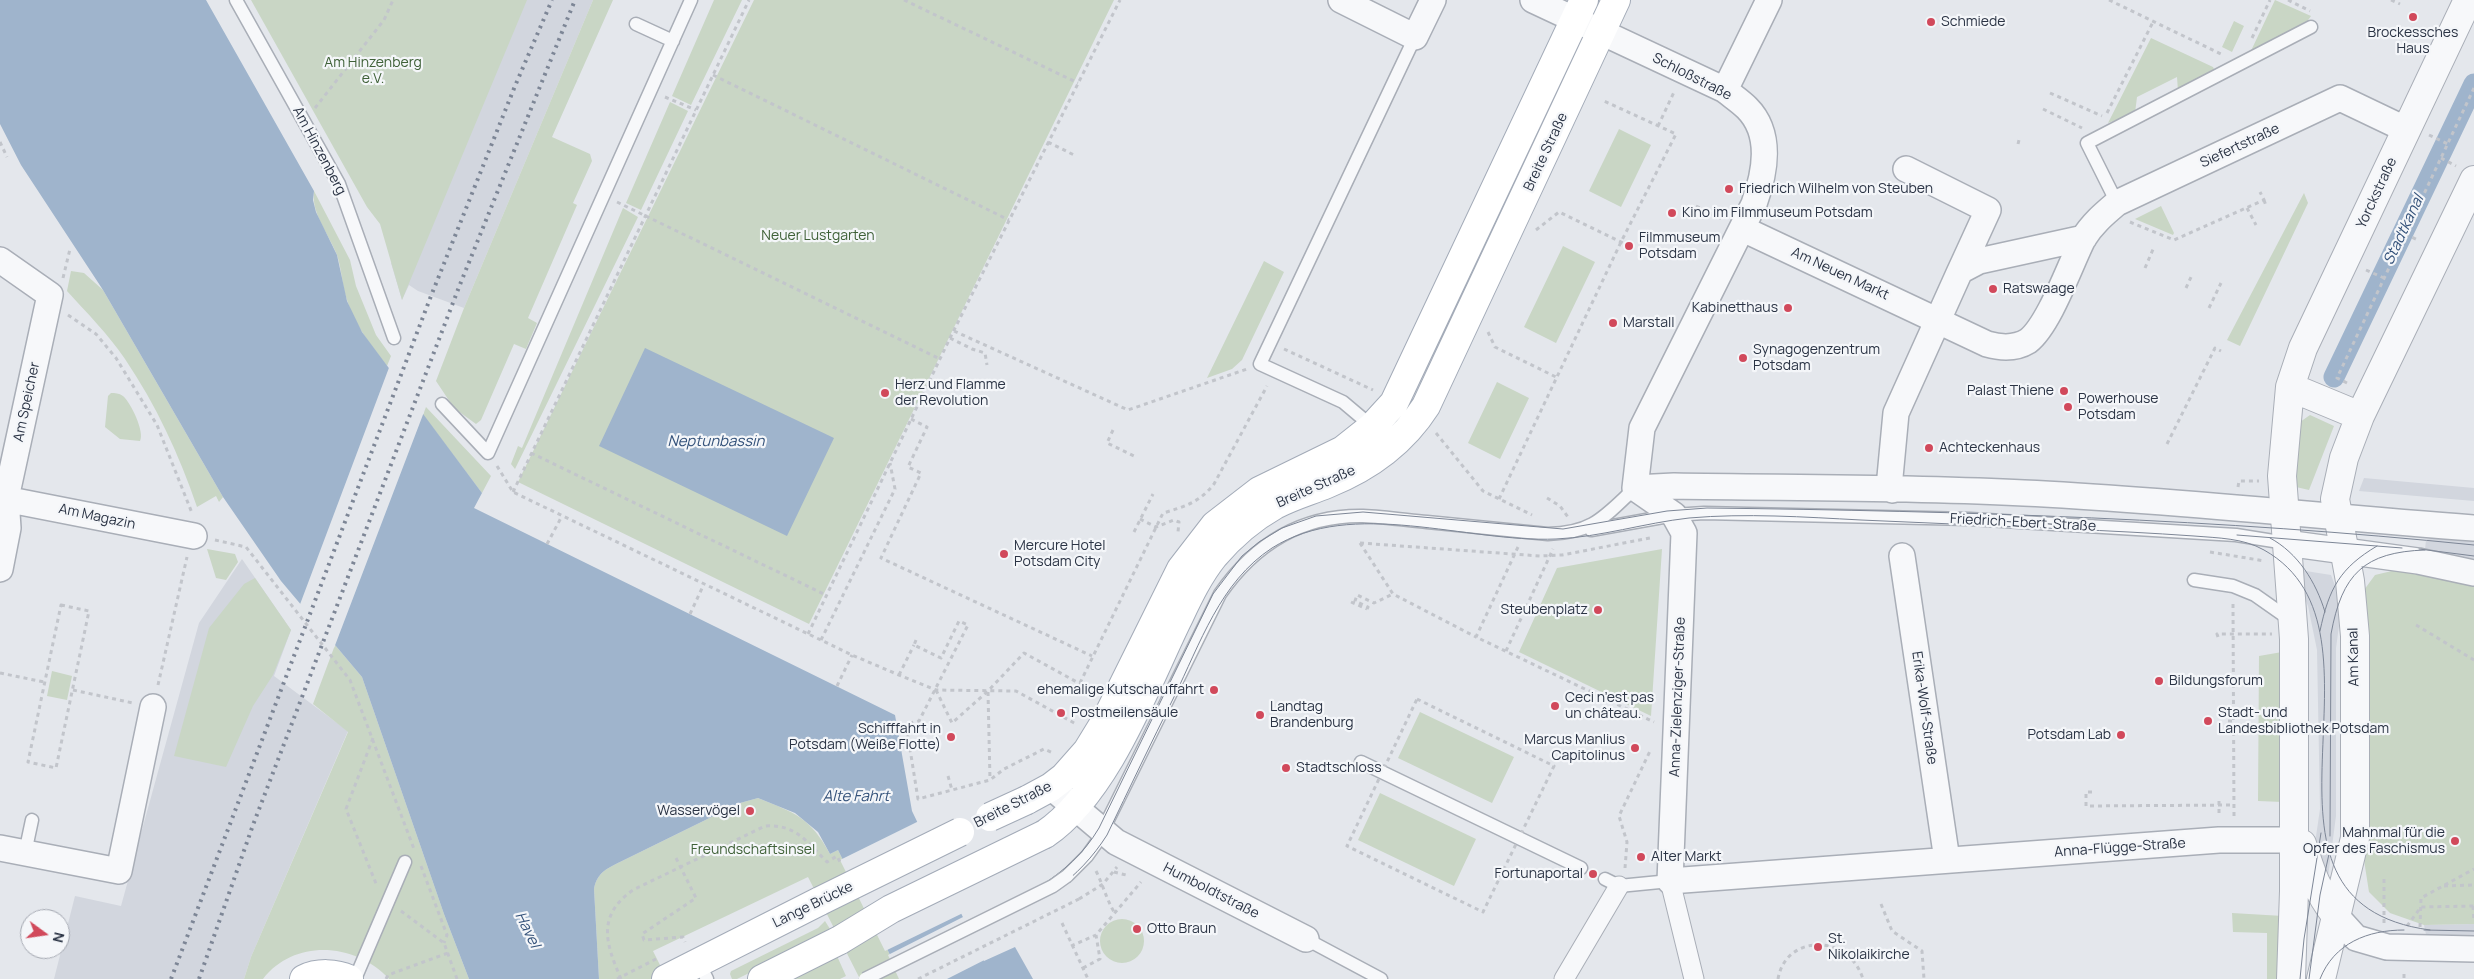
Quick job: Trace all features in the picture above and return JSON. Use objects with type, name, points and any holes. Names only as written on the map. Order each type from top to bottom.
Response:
[{"type":"main road","name":"Breite Straße","points":[[762,979],[840,940],[891,909],[1045,834],[1056,826],[1074,808],[1105,768],[1195,584],[1217,553],[1258,516],[1291,498],[1343,477],[1394,444],[1408,431],[1426,406],[1616,0]]},
{"type":"main road","name":"Breite Straße","points":[[960,832],[1051,787],[1075,767],[1097,736],[1171,586],[1202,539],[1215,525],[1244,500],[1276,481],[1344,450],[1372,427],[1394,403],[1403,388],[1579,10]]},
{"type":"main road","name":"Lange Brücke","points":[[663,972],[703,971],[820,902],[960,832]]},
{"type":"main road","points":[[304,979],[322,974],[349,979]]},
{"type":"street","points":[[1340,0],[1415,36],[1433,0]]},
{"type":"street","name":"Schloßstraße","points":[[1533,0],[1579,10],[1602,33],[1725,90],[1748,109],[1762,134],[1765,156],[1764,177],[1743,229],[1642,428],[1635,488]]},
{"type":"street","points":[[1725,90],[1769,0]]},
{"type":"street","name":"Yorckstraße","points":[[2287,554],[2282,476],[2290,387],[2303,348],[2418,132],[2468,0]]},
{"type":"street","name":"Siefertstraße","points":[[2084,238],[2098,218],[2124,212],[2340,98],[2418,132]]},
{"type":"street","points":[[1892,490],[1890,477],[1896,413],[1988,210],[1906,169]]},
{"type":"street","points":[[2337,517],[2335,499],[2344,458],[2360,416],[2466,173]]},
{"type":"street","name":"Am Neuen Markt","points":[[1743,229],[1996,347],[2021,344],[2040,328],[2084,238]]},
{"type":"street","points":[[1960,271],[1979,261],[2084,238]]},
{"type":"street","points":[[0,260],[57,285]]},
{"type":"street","name":"Am Speicher","points":[[0,569],[8,528],[3,498],[57,285]]},
{"type":"street","points":[[2290,387],[2360,416]]},
{"type":"street","name":"Friedrich-Ebert-Straße","points":[[1635,488],[1674,486],[2022,492],[2212,504],[2337,517],[2474,528]]},
{"type":"street","points":[[1635,488],[1674,516]]},
{"type":"street","name":"Am Magazin","points":[[3,498],[191,545]]},
{"type":"street","name":"Anna-Zielenziger-Straße","points":[[1670,881],[1684,533],[1674,516]]},
{"type":"street","name":"Am Kanal","points":[[2321,978],[2355,838],[2355,636],[2350,581],[2337,517]]},
{"type":"street","name":"Friedrich-Ebert-Straße","points":[[2287,554],[2344,552],[2418,561],[2474,573]]},
{"type":"street","points":[[2287,554],[2285,629],[2293,828],[2291,979]]},
{"type":"street","name":"Erika-Wolf-Straße","points":[[1902,556],[1946,860]]},
{"type":"street","points":[[0,848],[119,872],[153,707]]},
{"type":"street","name":"Humboldtstraße","points":[[1051,787],[1074,808],[1127,849],[1306,939]]},
{"type":"street","points":[[2293,828],[2313,882],[2320,895],[2356,938],[2387,947],[2474,949]]},
{"type":"street","name":"Anna-Flügge-Straße","points":[[1946,860],[2219,840],[2293,828]]},
{"type":"street","points":[[1694,979],[1670,881],[1946,860]]},
{"type":"street","points":[[1564,979],[1612,882]]},
{"type":"lane","name":"Am Hinzenberg","points":[[236,0],[339,184],[394,338]]},
{"type":"lane","points":[[442,404],[488,453],[691,0]]},
{"type":"lane","points":[[636,24],[673,41]]},
{"type":"lane","points":[[2124,212],[2087,143],[2311,27]]},
{"type":"lane","points":[[1394,444],[1343,402],[1260,364],[1415,36]]},
{"type":"lane","points":[[865,979],[1053,886],[1067,876],[1087,856],[1103,831],[1220,594],[1243,563],[1265,545],[1302,526],[1323,520],[1363,516],[1548,534],[1568,528],[1597,524],[1635,488]]},
{"type":"lane","name":"Friedrich-Ebert-Straße","points":[[1568,528],[1704,513],[1970,519],[2236,535],[2287,554]]},
{"type":"lane","points":[[2194,580],[2233,586],[2255,595],[2285,629]]},
{"type":"lane","points":[[1362,762],[1581,868]]},
{"type":"lane","points":[[25,853],[32,820]]},
{"type":"lane","points":[[355,979],[405,862]]},
{"type":"lane","points":[[1612,882],[1670,881]]},
{"type":"lane","name":"Humboldtstraße","points":[[1306,939],[1381,979]]},
{"type":"path","points":[[304,122],[384,20],[393,0]]},
{"type":"path","points":[[513,492],[749,0]]},
{"type":"path","points":[[904,0],[1078,83]]},
{"type":"path","points":[[808,634],[950,338],[1120,0]]},
{"type":"path","points":[[2109,0],[2240,63],[2270,0]]},
{"type":"path","points":[[2391,0],[2400,4]]},
{"type":"path","points":[[2050,93],[2105,118],[2153,22]]},
{"type":"path","points":[[1658,126],[1684,71]]},
{"type":"path","points":[[713,75],[1009,220]]},
{"type":"path","points":[[2337,378],[2474,88]]},
{"type":"path","points":[[651,91],[696,110]]},
{"type":"path","points":[[1499,499],[1676,134],[1604,101]]},
{"type":"path","points":[[2043,109],[2084,128]]},
{"type":"path","points":[[2090,121],[2097,114]]},
{"type":"path","points":[[2418,132],[2448,144]]},
{"type":"path","points":[[0,142],[8,157]]},
{"type":"path","points":[[1048,142],[1076,156]]},
{"type":"path","points":[[2441,158],[2466,173]]},
{"type":"path","points":[[2260,192],[2266,206]]},
{"type":"path","points":[[604,195],[645,218],[940,359]]},
{"type":"path","points":[[2124,212],[2174,240],[2264,200]]},
{"type":"path","points":[[1696,206],[1743,229]]},
{"type":"path","points":[[2247,208],[2256,225]]},
{"type":"path","points":[[1536,230],[1559,212],[1629,246]]},
{"type":"path","points":[[2405,234],[2422,242]]},
{"type":"path","points":[[2145,268],[2154,247]]},
{"type":"path","points":[[70,249],[57,285],[59,309],[96,334],[116,358],[157,424],[192,511],[191,545],[153,707],[73,690]]},
{"type":"path","points":[[2368,271],[2384,278]]},
{"type":"path","points":[[2186,288],[2192,275]]},
{"type":"path","points":[[2209,308],[2221,282]]},
{"type":"path","points":[[954,331],[1128,410],[1260,364]]},
{"type":"path","points":[[1488,331],[1495,347],[1558,378]]},
{"type":"path","points":[[950,338],[972,350],[985,353],[987,365]]},
{"type":"path","points":[[1080,683],[1163,513],[1196,502],[1205,496],[1214,484],[1274,370],[1283,348],[1377,392]]},
{"type":"path","points":[[2167,444],[2215,348],[2221,351]]},
{"type":"path","points":[[911,419],[927,427],[908,467],[921,473],[881,558],[1092,656]]},
{"type":"path","points":[[1113,430],[1107,443],[1136,456]]},
{"type":"path","points":[[1442,438],[1483,491],[1539,518]]},
{"type":"path","points":[[488,453],[513,492],[852,655],[936,690],[1016,691],[1077,725]]},
{"type":"path","points":[[531,453],[826,595]]},
{"type":"path","points":[[821,640],[895,489],[890,462]]},
{"type":"path","points":[[1134,532],[1153,494]]},
{"type":"path","points":[[1547,498],[1560,506],[1568,517],[1568,528]]},
{"type":"path","points":[[547,544],[562,516]]},
{"type":"path","points":[[1140,519],[1156,527],[1174,520],[1179,522],[1178,532]]},
{"type":"path","points":[[1655,723],[1476,637],[1393,594],[1360,543],[1550,556],[1660,536]]},
{"type":"path","points":[[1476,637],[1519,544]]},
{"type":"path","points":[[191,545],[246,547],[350,680],[416,854]]},
{"type":"path","points":[[1506,651],[1554,548]]},
{"type":"path","points":[[2234,558],[2287,554]]},
{"type":"path","points":[[690,614],[704,584]]},
{"type":"path","points":[[2233,586],[2234,816]]},
{"type":"path","points":[[1351,602],[1367,610],[1368,607],[1354,601],[1357,595],[1374,603],[1393,594]]},
{"type":"path","points":[[60,605],[89,611],[56,768],[28,762],[44,682],[60,605]]},
{"type":"path","points":[[914,645],[941,658],[959,621],[968,625],[919,721],[906,724],[918,799],[990,780],[1004,769],[1044,749],[1056,754]]},
{"type":"path","points":[[2416,625],[2474,660]]},
{"type":"path","points":[[2218,637],[2217,634],[2275,634],[2285,629]]},
{"type":"path","points":[[900,675],[916,640]]},
{"type":"path","points":[[936,690],[952,723],[988,691],[1024,653],[1095,692]]},
{"type":"path","points":[[837,686],[852,655]]},
{"type":"path","points":[[0,673],[44,682]]},
{"type":"path","points":[[988,691],[990,780]]},
{"type":"path","points":[[2228,721],[2234,721]]},
{"type":"path","points":[[373,737],[346,808],[379,892],[388,902],[444,943],[457,979]]},
{"type":"path","points":[[1612,882],[1625,869],[1627,851],[1625,833],[1619,816],[1654,743]]},
{"type":"path","points":[[948,776],[952,790]]},
{"type":"path","points":[[2092,792],[2086,792],[2086,806],[2234,805]]},
{"type":"path","points":[[622,979],[608,949],[606,934],[615,906],[633,890],[752,830],[776,826],[796,832],[827,862],[837,856]]},
{"type":"path","points":[[676,858],[696,898],[642,934],[644,940],[683,937]]},
{"type":"path","points":[[420,862],[442,914],[447,935],[444,943]]},
{"type":"path","points":[[2421,898],[2474,869]]},
{"type":"path","points":[[1114,872],[1126,875]]},
{"type":"path","points":[[1071,946],[1096,935],[1141,882]]},
{"type":"path","points":[[918,979],[1079,899],[1103,884],[1105,898],[1114,912]]},
{"type":"path","points":[[2443,886],[2474,885]]},
{"type":"path","points":[[1881,904],[1892,931],[1922,950],[1924,979]]},
{"type":"path","points":[[2421,907],[2474,906],[2474,921]]},
{"type":"path","points":[[1062,923],[1071,946],[1088,979]]},
{"type":"path","points":[[1083,968],[1100,959],[1096,935]]},
{"type":"path","points":[[1778,979],[1784,964],[1793,954],[1817,944],[1830,945],[1842,950],[1853,958],[1864,979]]},
{"type":"path","points":[[386,979],[388,975],[448,953]]},
{"type":"path","points":[[617,979],[663,972]]},
{"type":"shaded area","points":[[485,0],[593,0],[464,308],[418,291],[409,285],[402,300],[391,263]]},
{"type":"shaded area","points":[[2364,478],[2474,488],[2474,501],[2359,491]]},
{"type":"shaded area","points":[[2432,537],[2474,537],[2474,568],[2425,550],[2426,540]]},
{"type":"shaded area","points":[[242,559],[291,630],[274,676],[348,731],[251,957],[244,979],[54,979],[59,959],[70,959],[70,916],[75,896],[121,906],[199,623]]},
{"type":"shaded area","points":[[2293,569],[2331,575],[2342,604],[2336,648],[2336,816],[2328,877],[2313,857],[2320,809],[2317,650],[2308,606]]},
{"type":"shaded area","points":[[2474,924],[2474,938],[2427,939],[2424,925]]},
{"type":"green space","name":"Am Hinzenberg e.V.","points":[[251,0],[527,0],[402,300],[380,224],[367,207]]},
{"type":"green space","points":[[593,0],[613,0],[552,137],[590,154],[592,161],[573,203],[577,205],[528,318],[537,323],[526,349],[514,344],[481,420],[476,424],[454,408],[436,381],[464,308]]},
{"type":"green space","points":[[714,0],[742,0],[691,105],[672,96]]},
{"type":"green space","name":"Neuer Lustgarten","points":[[754,0],[1114,0],[809,624],[518,482]]},
{"type":"green space","points":[[2275,0],[2311,16],[2304,26],[2249,55]]},
{"type":"green space","points":[[2234,21],[2244,26],[2232,52],[2222,47]]},
{"type":"green space","points":[[2151,38],[2213,67],[2216,73],[2178,91],[2177,77],[2137,97],[2135,113],[2108,123]]},
{"type":"green space","points":[[670,102],[688,111],[641,210],[626,203]]},
{"type":"green space","points":[[1619,129],[1651,145],[1621,207],[1589,191]]},
{"type":"green space","points":[[314,191],[350,260],[356,286],[376,335],[391,356],[387,366],[364,335],[350,309],[345,295],[337,255],[315,208]]},
{"type":"green space","points":[[2304,193],[2308,203],[2240,346],[2227,340]]},
{"type":"green space","points":[[2161,206],[2174,233],[2173,235],[2135,219]]},
{"type":"green space","points":[[623,208],[638,217],[515,469],[511,464],[518,446],[522,448]]},
{"type":"green space","points":[[1563,246],[1595,262],[1556,343],[1524,327]]},
{"type":"green space","points":[[1264,261],[1284,272],[1242,360],[1232,369],[1207,378]]},
{"type":"green space","points":[[71,271],[84,273],[103,290],[223,497],[219,502],[216,496],[197,507],[183,468],[147,394],[112,341],[67,291]]},
{"type":"green space","points":[[1497,382],[1529,398],[1500,459],[1468,443]]},
{"type":"green space","points":[[111,393],[122,395],[130,405],[141,431],[140,441],[120,439],[105,427],[108,396]]},
{"type":"green space","points":[[426,407],[491,476],[482,493],[423,415]]},
{"type":"green space","points":[[2310,415],[2334,426],[2309,490],[2296,487],[2294,476],[2300,422]]},
{"type":"green space","points":[[207,549],[235,554],[238,562],[226,580],[216,578]]},
{"type":"green space","name":"Steubenplatz","points":[[1662,549],[1651,716],[1519,652],[1557,568]]},
{"type":"green space","points":[[2396,570],[2474,580],[2474,924],[2424,925],[2390,913],[2369,892],[2364,860],[2364,590],[2375,575]]},
{"type":"green space","points":[[255,578],[291,630],[273,675],[253,706],[226,767],[174,756],[209,628],[244,584]]},
{"type":"green space","points":[[335,645],[362,677],[444,914],[469,979],[389,979],[375,967],[360,958],[343,952],[326,950],[308,951],[292,957],[276,966],[263,979],[244,979],[251,957],[348,732],[313,704]]},
{"type":"green space","points":[[2282,652],[2283,802],[2258,801],[2259,656]]},
{"type":"green space","points":[[52,671],[72,676],[67,700],[47,696]]},
{"type":"green space","points":[[1420,712],[1514,757],[1492,803],[1398,758]]},
{"type":"green space","points":[[1380,793],[1476,839],[1454,886],[1358,840]]},
{"type":"green space","name":"Freundschaftsinsel","points":[[758,798],[792,813],[808,824],[816,832],[830,854],[838,850],[902,979],[860,979],[808,877],[653,951],[667,979],[599,979],[594,889],[600,875],[612,866],[740,803]]},
{"type":"green space","points":[[2232,913],[2283,916],[2282,979],[2267,979],[2267,933],[2233,932]]},
{"type":"green space","points":[[1122,919],[1134,923],[1140,929],[1144,941],[1140,953],[1134,959],[1122,963],[1110,959],[1104,953],[1100,941],[1104,929],[1110,923]]},
{"type":"green space","points":[[825,921],[830,929],[820,938],[737,979],[732,979],[731,971],[818,928]]},
{"type":"green space","points":[[837,956],[846,976],[840,979],[791,979]]},
{"type":"water","points":[[0,0],[206,0],[314,191],[313,200],[316,212],[337,255],[347,301],[362,332],[482,493],[474,508],[895,715],[912,811],[984,961],[1015,947],[1033,979],[902,979],[838,850],[830,854],[818,832],[795,813],[758,798],[740,803],[612,866],[600,875],[594,889],[599,979],[469,979],[444,914],[362,677],[281,581],[223,497],[103,290],[21,165],[0,124]]},
{"type":"water","name":"Neptunbassin","points":[[645,348],[834,438],[787,536],[599,446]]},
{"type":"pier","points":[[390,365],[424,412],[334,648],[299,607]]},
{"type":"pier","points":[[919,821],[963,913],[885,951],[840,860]]},
{"type":"pier","points":[[965,916],[986,958],[1016,944],[947,979],[899,979],[888,955]]},
{"type":"waterway","name":"Stadtkanal","points":[[2334,377],[2474,84]]},
{"type":"tram line","points":[[859,979],[1022,897],[1057,875],[1073,861],[1087,846],[1099,828],[1213,594],[1242,556],[1259,542],[1282,528],[1316,516],[1363,512],[1563,529],[1667,511],[1707,508],[1899,511],[2187,523],[2379,536],[2474,545]]},
{"type":"tram line","points":[[879,979],[1055,890],[1077,872],[1096,851],[1107,835],[1213,615],[1238,578],[1272,548],[1304,533],[1338,526],[1374,524],[1411,526],[1521,538],[1556,539],[1589,536],[1689,518],[1775,516],[2212,537],[2230,539],[2256,546],[2264,550],[2304,588],[2321,640],[2324,698],[2323,819],[2336,870],[2368,909],[2430,930]]},
{"type":"tram line","points":[[2237,535],[2402,548]]},
{"type":"tram line","points":[[2270,538],[2280,544],[2305,569],[2317,590],[2325,612]]},
{"type":"tram line","points":[[2320,631],[2332,591],[2338,581],[2345,571],[2364,554],[2377,546]]},
{"type":"tram line","points":[[2419,549],[2474,556]]},
{"type":"tram line","points":[[2330,836],[2331,634],[2336,613],[2349,582],[2359,570],[2371,562],[2386,556],[2425,550]]},
{"type":"tram line","points":[[2300,979],[2304,939],[2321,833]]},
{"type":"tram line","points":[[2309,979],[2320,895],[2329,854]]},
{"type":"tram line","points":[[2320,979],[2334,956],[2354,941],[2378,933],[2404,930]]},
{"type":"tram line","points":[[2424,930],[2474,931]]},
{"type":"railway","points":[[171,979],[431,296],[515,86],[552,0]]},
{"type":"railway","points":[[199,979],[253,825],[459,287],[575,0]]},
{"type":"place","name":"Brockessches Haus","points":[[2413,17]]},
{"type":"place","name":"Schmiede","points":[[1931,22]]},
{"type":"place","name":"Friedrich Wilhelm von Steuben","points":[[1729,189]]},
{"type":"place","name":"Kino im Filmmuseum Potsdam","points":[[1672,213]]},
{"type":"place","name":"Filmmuseum Potsdam","points":[[1629,246]]},
{"type":"place","name":"Ratswaage","points":[[1993,289]]},
{"type":"place","name":"Kabinetthaus","points":[[1788,308]]},
{"type":"place","name":"Marstall","points":[[1613,323]]},
{"type":"place","name":"Synagogenzentrum Potsdam","points":[[1743,358]]},
{"type":"place","name":"Palast Thiene","points":[[2064,391]]},
{"type":"place","name":"Herz und Flamme der Revolution","points":[[885,393]]},
{"type":"place","name":"Powerhouse Potsdam","points":[[2068,407]]},
{"type":"place","name":"Achteckenhaus","points":[[1929,448]]},
{"type":"place","name":"Mercure Hotel Potsdam City","points":[[1004,554]]},
{"type":"place","name":"Steubenplatz","points":[[1598,610]]},
{"type":"place","name":"Bildungsforum","points":[[2159,681]]},
{"type":"place","name":"ehemalige Kutschauffahrt","points":[[1214,690]]},
{"type":"place","name":"Ceci n’est pas un château.","points":[[1555,706]]},
{"type":"place","name":"Postmeilensäule","points":[[1061,713]]},
{"type":"place","name":"Landtag Brandenburg","points":[[1260,715]]},
{"type":"place","name":"Stadt- und Landesbibliothek Potsdam","points":[[2208,721]]},
{"type":"place","name":"Potsdam Lab","points":[[2121,735]]},
{"type":"place","name":"Schifffahrt in Potsdam (Weiße Flotte)","points":[[951,737]]},
{"type":"place","name":"Marcus Manlius Capitolinus","points":[[1635,748]]},
{"type":"place","name":"Stadtschloss","points":[[1286,768]]},
{"type":"place","name":"Wasservögel","points":[[750,811]]},
{"type":"place","name":"Mahnmal für die Opfer des Faschismus","points":[[2455,841]]},
{"type":"place","name":"Alter Markt","points":[[1641,857]]},
{"type":"place","name":"Fortunaportal","points":[[1593,874]]},
{"type":"place","name":"Otto Braun","points":[[1137,929]]},
{"type":"place","name":"St. Nikolaikirche","points":[[1818,947]]},
{"type":"water label","name":"Alte Fahrt","points":[[856,797]]},
{"type":"water label","name":"Havel","points":[[527,930]]}]
